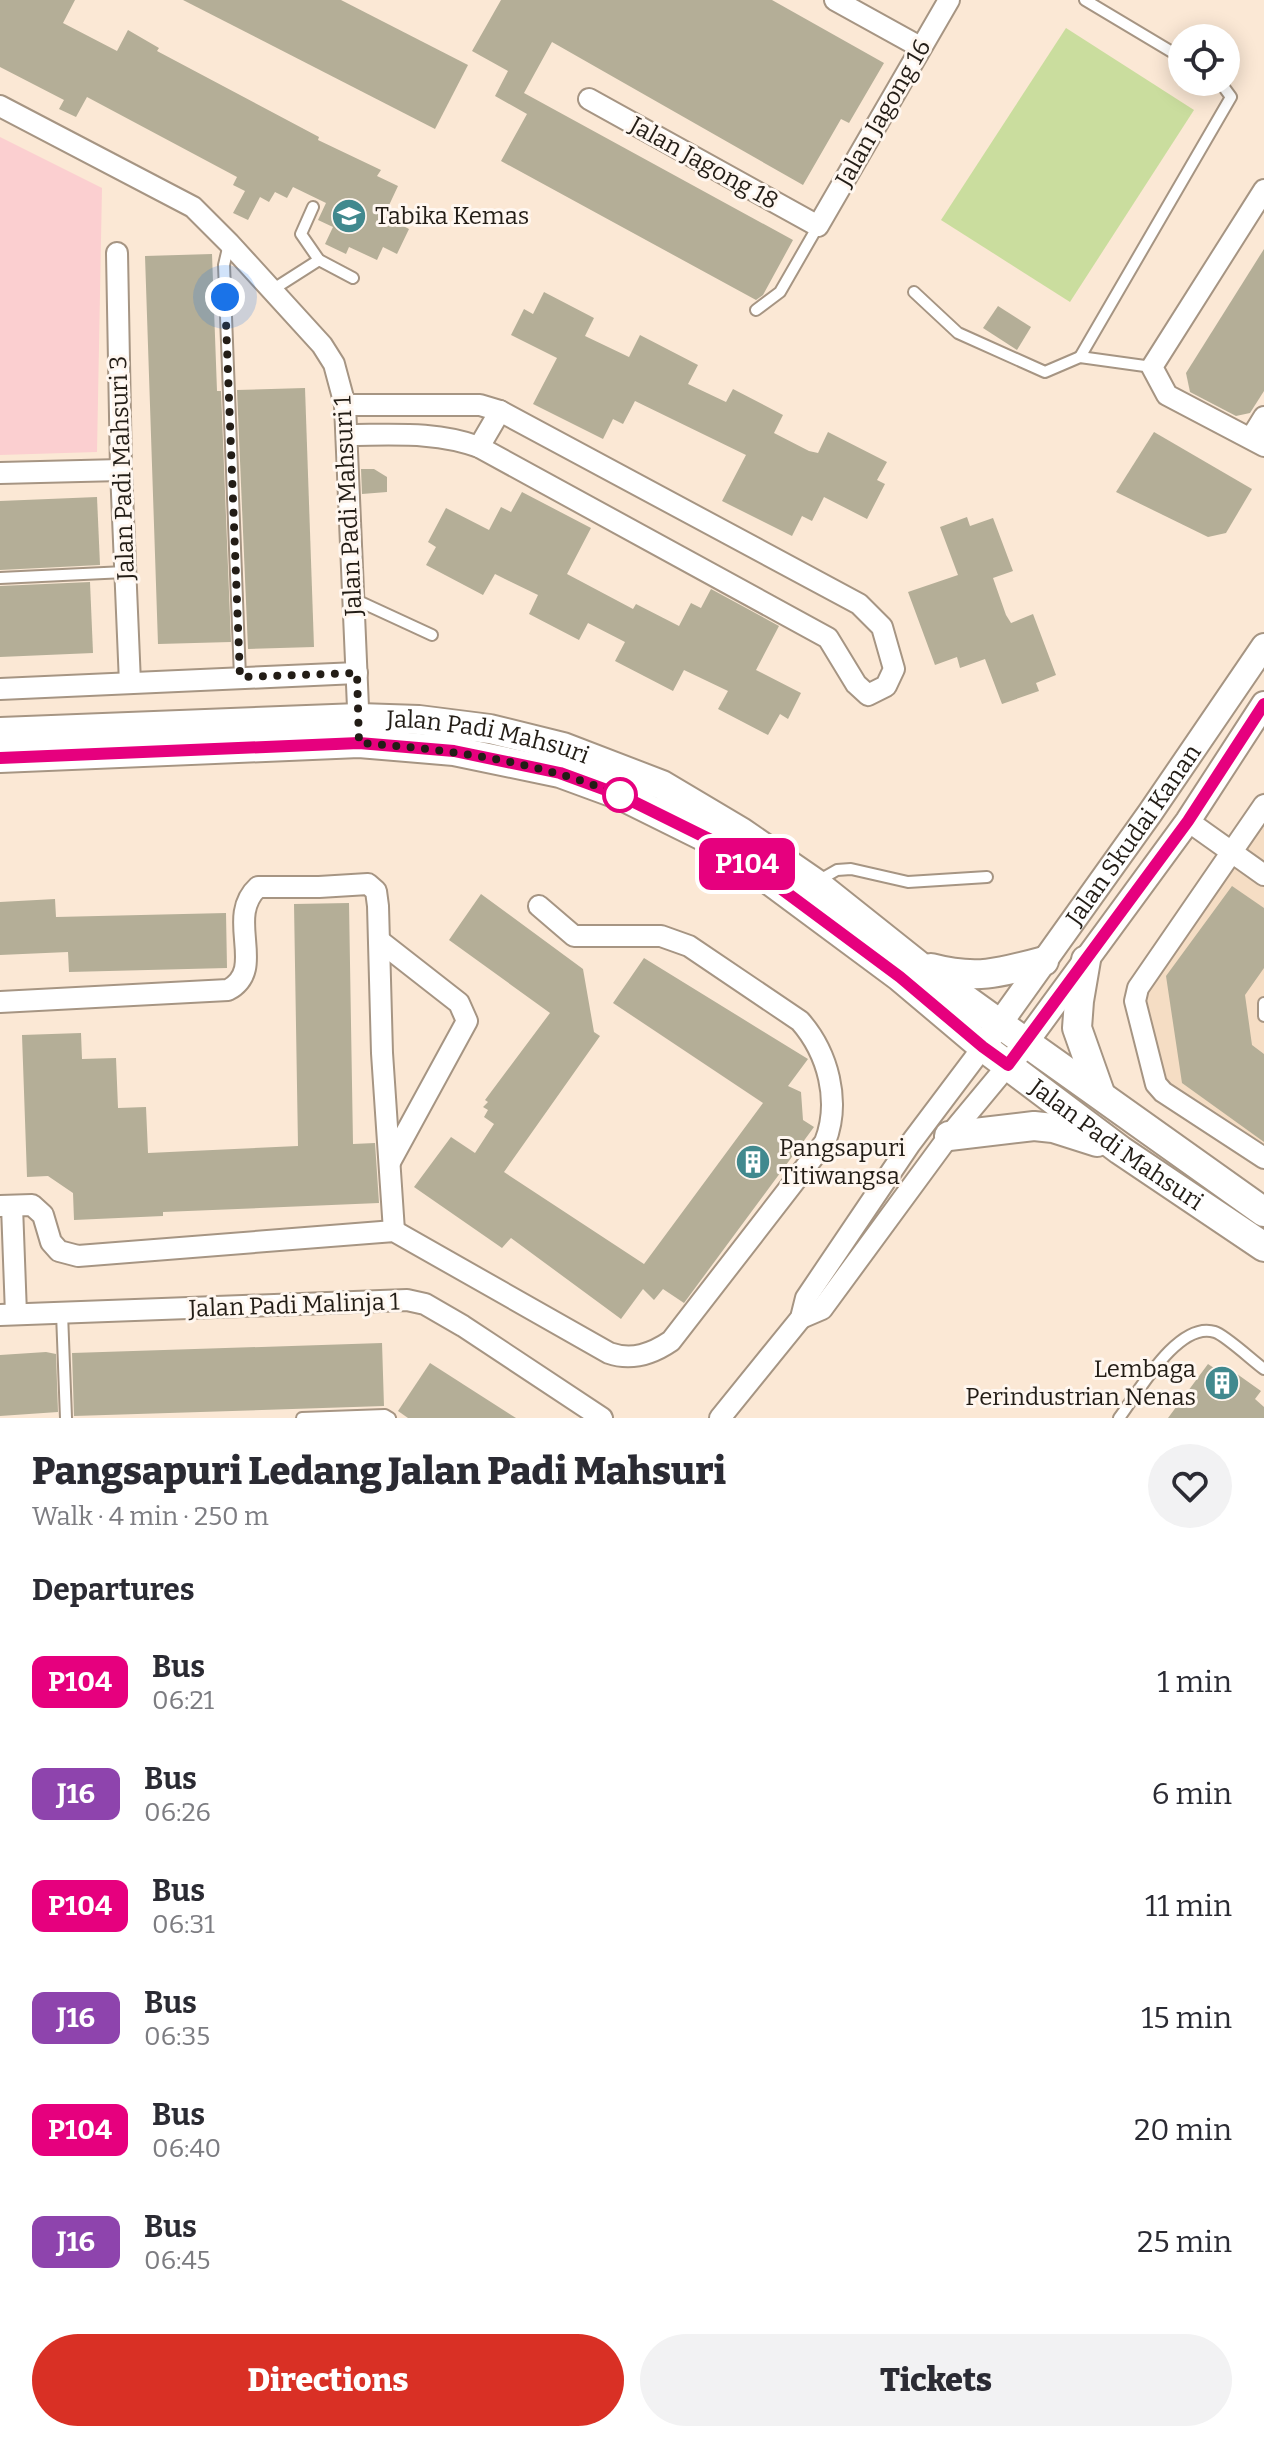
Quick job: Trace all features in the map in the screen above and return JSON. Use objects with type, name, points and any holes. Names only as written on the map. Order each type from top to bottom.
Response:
[{"type":"main road","name":"Jalan Padi Mahsuri","points":[[0,758],[359,730],[419,720],[490,729],[563,747],[662,785],[741,832],[815,883],[918,965],[1264,1212]]},
{"type":"main road","name":"Jalan Padi Mahsuri","points":[[0,732],[359,730],[560,773],[620,795],[725,847],[900,977],[983,1047],[1120,1150],[1264,1247]]},
{"type":"main road","points":[[1086,960],[1077,1028],[1100,1093]]},
{"type":"main road","points":[[918,965],[976,976],[1044,961]]},
{"type":"main road","points":[[949,1136],[1034,1126],[1053,1128],[1120,1150]]},
{"type":"street","points":[[835,0],[920,47]]},
{"type":"street","name":"Jalan Jagong 16","points":[[818,226],[949,0]]},
{"type":"street","name":"Jalan Jagong 18","points":[[589,99],[818,226]]},
{"type":"street","name":"Jalan Padi Mahsuri 1","points":[[0,106],[193,207],[272,290],[328,355],[342,384],[345,405],[359,730]]},
{"type":"street","points":[[1264,190],[1152,367],[1167,395],[1257,442],[1264,417]]},
{"type":"street","name":"Jalan Padi Mahsuri 3","points":[[117,253],[121,470],[130,683]]},
{"type":"street","points":[[345,405],[480,405],[500,411],[859,604],[882,627],[894,669],[886,686],[868,695],[856,684],[828,638],[479,447],[458,439],[429,435],[347,435]]},
{"type":"street","points":[[479,447],[500,411]]},
{"type":"street","points":[[0,473],[121,470]]},
{"type":"street","name":"Jalan Skudai Kanan","points":[[983,1047],[1150,813],[1264,646]]},
{"type":"street","points":[[0,689],[357,673]]},
{"type":"street","name":"Jalan Skudai Kanan","points":[[1008,1065],[1188,821],[1264,704]]},
{"type":"street","points":[[1264,805],[1138,988],[1135,1001],[1156,1084],[1163,1092],[1264,1158]]},
{"type":"street","points":[[1188,821],[1264,875]]},
{"type":"street","points":[[0,1002],[228,990],[238,985],[246,974],[244,911],[246,898],[258,887],[368,884],[376,891],[381,942],[382,1053],[394,1231]]},
{"type":"street","points":[[8,1314],[6,1206],[32,1205],[43,1215],[51,1242],[59,1251],[78,1256],[394,1231],[609,1353],[620,1357],[637,1356],[655,1352],[671,1341],[825,1142],[832,1124],[833,1099],[825,1059],[814,1036],[800,1021],[689,946],[661,936],[574,936],[539,906]]},
{"type":"street","points":[[381,942],[459,1003],[467,1021],[390,1162]]},
{"type":"street","points":[[720,1418],[801,1318],[806,1298],[910,1144],[983,1047]]},
{"type":"street","points":[[801,1318],[822,1309],[949,1136],[1008,1065]]},
{"type":"street","name":"Jalan Padi Malinja 1","points":[[8,1314],[407,1300],[425,1304],[463,1326],[602,1418]]},
{"type":"lane","points":[[1085,0],[1168,50]]},
{"type":"lane","points":[[1080,357],[1230,96]]},
{"type":"lane","points":[[313,207],[301,234],[319,260],[353,278]]},
{"type":"lane","points":[[756,310],[780,292],[818,226]]},
{"type":"lane","points":[[229,243],[224,265],[240,677]]},
{"type":"lane","points":[[272,290],[319,260]]},
{"type":"lane","points":[[914,292],[958,333],[1045,372],[1080,357],[1152,367]]},
{"type":"lane","points":[[0,578],[125,572]]},
{"type":"lane","points":[[354,599],[432,635]]},
{"type":"lane","points":[[815,883],[837,870],[851,869],[908,882],[987,877]]},
{"type":"lane","points":[[1264,1003],[1264,1016]]},
{"type":"lane","points":[[62,1313],[66,1418]]},
{"type":"lane","points":[[1119,1418],[1177,1341],[1194,1331],[1215,1332],[1264,1369]]},
{"type":"lane","points":[[302,1418],[385,1415],[390,1418]]},
{"type":"shaded area","points":[[1066,28],[1194,110],[1070,302],[941,220]]},
{"type":"shaded area","points":[[0,137],[102,188],[97,452],[0,455]]},
{"type":"shaded area","points":[[1264,791],[1264,1166],[1158,1097],[1133,981]]},
{"type":"building","points":[[0,0],[75,0],[63,23],[117,51],[128,30],[159,48],[157,51],[319,137],[318,140],[381,170],[377,176],[398,186],[384,216],[409,229],[397,254],[383,247],[377,260],[349,247],[346,254],[325,244],[333,227],[318,220],[326,203],[293,187],[287,198],[275,192],[269,202],[260,197],[248,220],[233,213],[245,191],[233,185],[237,177],[87,97],[76,117],[59,109],[64,100],[0,67]]},
{"type":"building","points":[[183,0],[341,0],[468,65],[435,129]]},
{"type":"building","points":[[501,0],[772,0],[884,63],[849,123],[841,119],[803,185],[552,42],[524,93],[793,240],[763,295],[756,300],[501,161],[527,114],[495,96],[508,71],[472,51]]},
{"type":"building","points":[[1264,249],[1264,391],[1250,413],[1236,416],[1190,392],[1186,373]]},
{"type":"building","points":[[212,254],[231,642],[158,644],[145,256]]},
{"type":"building","points":[[544,292],[594,318],[585,336],[629,357],[640,335],[698,365],[688,384],[726,402],[733,389],[783,415],[774,433],[809,451],[818,453],[828,432],[887,462],[877,480],[885,484],[867,519],[824,497],[812,521],[802,516],[792,536],[722,501],[746,455],[635,401],[623,424],[613,419],[603,439],[533,404],[557,358],[511,335],[524,309],[533,314]]},
{"type":"building","points":[[998,306],[1031,327],[1017,350],[983,328]]},
{"type":"building","points":[[305,388],[314,647],[248,649],[237,390]]},
{"type":"building","points":[[1154,432],[1252,489],[1226,533],[1208,537],[1116,492]]},
{"type":"building","points":[[361,469],[374,469],[387,477],[387,492],[362,494]]},
{"type":"building","points":[[522,492],[591,528],[567,574],[633,609],[636,604],[679,626],[691,603],[701,608],[711,589],[779,626],[756,670],[801,693],[788,719],[780,714],[768,735],[718,709],[728,691],[684,670],[673,691],[615,661],[625,642],[588,623],[579,640],[529,614],[538,595],[495,574],[483,595],[426,565],[436,547],[428,542],[446,508],[489,530],[501,507],[511,512]]},
{"type":"building","points":[[97,497],[100,565],[0,570],[0,501]]},
{"type":"building","points":[[967,517],[970,526],[993,518],[1013,571],[993,578],[1006,615],[1011,623],[1033,614],[1056,675],[1036,683],[1039,691],[1002,704],[985,659],[960,668],[957,657],[935,665],[908,592],[958,575],[940,527]]},
{"type":"building","points":[[90,582],[93,653],[0,657],[0,586]]},
{"type":"building","points":[[1232,886],[1264,908],[1264,968],[1245,995],[1252,1045],[1264,1054],[1264,1142],[1182,1083],[1166,976]]},
{"type":"building","name":"Pangsapuri Titiwangsa","points":[[481,894],[583,969],[594,1032],[600,1036],[504,1172],[644,1264],[763,1103],[613,1003],[644,958],[808,1059],[788,1086],[801,1092],[803,1120],[814,1127],[684,1303],[663,1289],[654,1300],[643,1289],[621,1319],[511,1238],[502,1248],[414,1187],[451,1137],[475,1153],[494,1124],[484,1117],[488,1110],[483,1107],[488,1102],[485,1100],[550,1013],[449,940]]},
{"type":"building","points":[[55,899],[56,917],[226,913],[227,968],[69,972],[68,952],[0,955],[0,902]]},
{"type":"building","points":[[349,903],[353,1144],[375,1143],[379,1203],[163,1212],[163,1216],[74,1220],[73,1193],[48,1176],[27,1177],[22,1035],[81,1033],[82,1059],[116,1058],[118,1108],[146,1107],[148,1153],[298,1146],[294,904]]},
{"type":"building","points":[[382,1343],[384,1406],[74,1416],[72,1353]]},
{"type":"building","points":[[56,1354],[58,1412],[0,1416],[0,1355]]},
{"type":"building","points":[[430,1363],[516,1418],[408,1418],[398,1411]]},
{"type":"building","name":"Lembaga Perindustrian Nenas","points":[[1208,1364],[1226,1376],[1230,1369],[1261,1391],[1255,1399],[1264,1407],[1264,1418],[1168,1418]]},
{"type":"bus line","name":"P104","points":[[0,758],[359,743],[454,751],[560,773],[620,795],[725,847],[900,977],[1008,1065],[1188,821],[1264,704]]},
{"type":"place","name":"Tabika Kemas","points":[[349,216]]},
{"type":"place","name":"Pangsapuri Titiwangsa","points":[[753,1162]]},
{"type":"place","name":"Lembaga Perindustrian Nenas","points":[[1222,1383]]},
{"type":"route","points":[[225,297],[240,677],[357,673],[359,743],[413,746],[504,760],[560,773],[620,795]]}]
